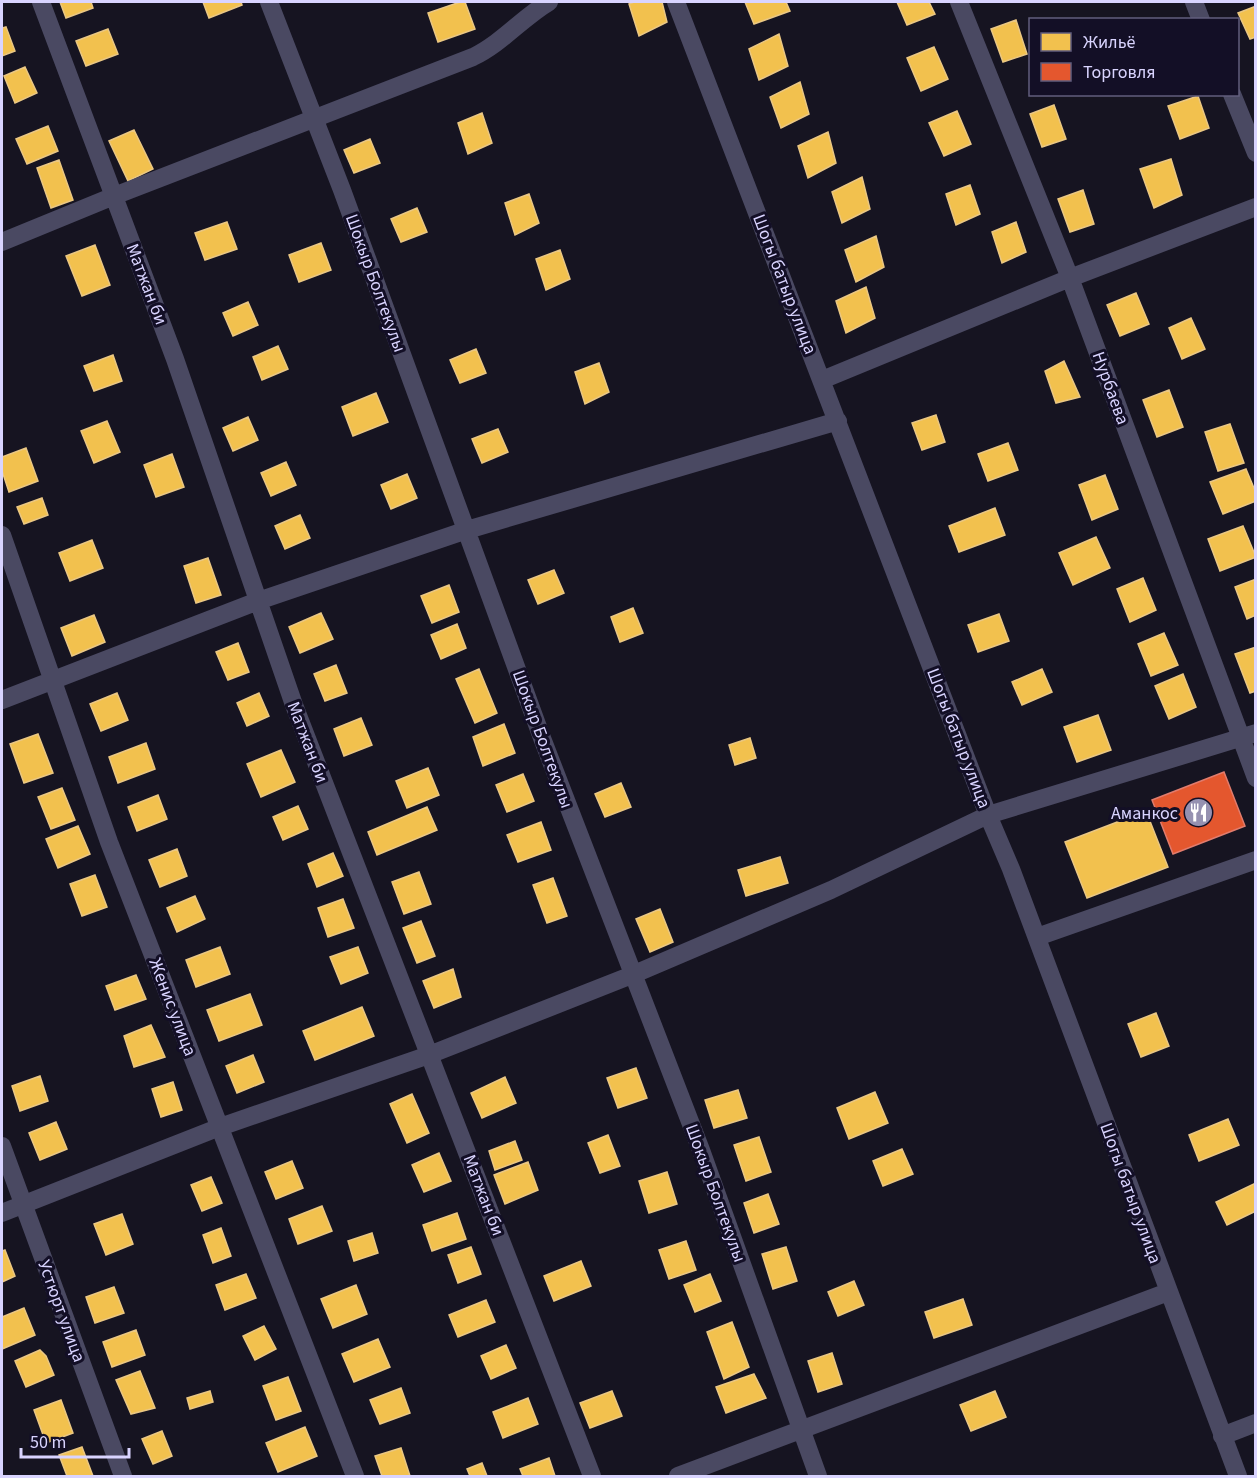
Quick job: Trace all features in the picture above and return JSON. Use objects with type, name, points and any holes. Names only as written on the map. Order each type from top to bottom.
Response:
[{"type":"street","name":"Матжан би","points":[[41,2],[175,359],[294,705],[592,1476]]},
{"type":"street","name":"Шокыр Болтекулы","points":[[269,2],[467,530],[542,738],[701,1150],[818,1476]]},
{"type":"street","points":[[2,242],[486,51],[507,36],[533,11],[549,2]]},
{"type":"street","name":"Шогы батыр улица","points":[[676,2],[1037,937],[1238,1476]]},
{"type":"street","name":"Нурбаева","points":[[958,2],[1070,279],[1248,736],[1256,778]]},
{"type":"street","points":[[1194,2],[1200,18]]},
{"type":"street","points":[[1233,96],[1256,153]]},
{"type":"street","points":[[822,380],[1070,279],[1256,207]]},
{"type":"street","points":[[2,700],[258,601],[467,530],[838,422]]},
{"type":"street","name":"Женис улица","points":[[2,535],[109,842],[355,1476]]},
{"type":"street","points":[[2,1213],[220,1127],[429,1055],[632,975],[831,890],[988,815],[1248,736]]},
{"type":"street","points":[[1037,937],[1256,860]]},
{"type":"street","name":"Устюрт улица","points":[[2,1146],[123,1476]]},
{"type":"street","points":[[678,1476],[801,1432],[1168,1292]]},
{"type":"street","points":[[1222,1436],[1256,1423]]},
{"type":"building: Жильё","points":[[60,2],[91,2],[93,8],[66,18]]},
{"type":"building: Жильё","points":[[203,2],[241,2],[242,5],[209,18]]},
{"type":"building: Жильё","points":[[465,2],[475,29],[438,42],[428,13]]},
{"type":"building: Жильё","points":[[662,2],[667,22],[639,36],[629,4]]},
{"type":"building: Жильё","points":[[745,2],[786,2],[790,11],[754,24]]},
{"type":"building: Жильё","points":[[897,2],[929,2],[935,14],[907,25]]},
{"type":"building: Жильё","points":[[1256,6],[1256,37],[1250,39],[1238,13]]},
{"type":"building: Жильё","points":[[1016,20],[1027,54],[1003,62],[991,29]]},
{"type":"building: Жильё","points":[[6,27],[15,51],[2,56],[2,28]]},
{"type":"building: Жильё","points":[[108,29],[118,54],[86,66],[76,41]]},
{"type":"building: Жильё","points":[[779,34],[788,66],[759,80],[749,49]]},
{"type":"building: Жильё","points":[[934,47],[948,79],[921,91],[907,58]]},
{"type":"building: Жильё","points":[[25,67],[37,93],[15,103],[4,76]]},
{"type":"building: Жильё","points":[[800,82],[809,114],[781,128],[770,97]]},
{"type":"building: Жильё","points":[[1198,96],[1209,128],[1180,139],[1168,106]]},
{"type":"building: Жильё","points":[[1054,105],[1066,139],[1042,147],[1030,114]]},
{"type":"building: Жильё","points":[[957,111],[971,144],[944,156],[929,123]]},
{"type":"building: Жильё","points":[[482,113],[492,143],[468,154],[458,123]]},
{"type":"building: Жильё","points":[[48,126],[58,151],[27,164],[16,139]]},
{"type":"building: Жильё","points":[[134,130],[153,169],[128,181],[109,141]]},
{"type":"building: Жильё","points":[[828,132],[836,163],[808,178],[798,146]]},
{"type":"building: Жильё","points":[[370,139],[380,163],[354,173],[344,150]]},
{"type":"building: Жильё","points":[[1171,159],[1182,195],[1154,208],[1140,169]]},
{"type":"building: Жильё","points":[[59,160],[73,200],[51,208],[37,168]]},
{"type":"building: Жильё","points":[[862,177],[870,209],[842,223],[832,192]]},
{"type":"building: Жильё","points":[[970,185],[980,214],[956,225],[946,194]]},
{"type":"building: Жильё","points":[[1083,190],[1094,224],[1070,232],[1058,199]]},
{"type":"building: Жильё","points":[[529,194],[539,223],[515,235],[505,203]]},
{"type":"building: Жильё","points":[[417,208],[427,232],[401,242],[391,219]]},
{"type":"building: Жильё","points":[[227,222],[237,249],[205,260],[195,233]]},
{"type":"building: Жильё","points":[[1016,222],[1026,252],[1002,263],[992,232]]},
{"type":"building: Жильё","points":[[876,236],[884,267],[856,282],[845,250]]},
{"type":"building: Жильё","points":[[321,243],[331,270],[299,282],[289,255]]},
{"type":"building: Жильё","points":[[95,245],[110,285],[82,296],[66,256]]},
{"type":"building: Жильё","points":[[560,250],[570,279],[546,290],[536,259]]},
{"type":"building: Жильё","points":[[866,287],[875,318],[846,333],[836,301]]},
{"type":"building: Жильё","points":[[1136,293],[1149,324],[1120,336],[1107,305]]},
{"type":"building: Жильё","points":[[248,302],[258,325],[233,336],[223,313]]},
{"type":"building: Жильё","points":[[1191,318],[1205,349],[1182,359],[1169,328]]},
{"type":"building: Жильё","points":[[278,346],[288,369],[262,380],[253,357]]},
{"type":"building: Жильё","points":[[476,349],[486,373],[460,383],[450,360]]},
{"type":"building: Жильё","points":[[113,355],[122,381],[94,391],[84,366]]},
{"type":"building: Жильё","points":[[1064,361],[1080,397],[1056,403],[1045,371]]},
{"type":"building: Жильё","points":[[599,363],[609,392],[585,404],[575,372]]},
{"type":"building: Жильё","points":[[1169,390],[1183,427],[1157,437],[1143,400]]},
{"type":"building: Жильё","points":[[376,393],[388,422],[353,436],[342,407]]},
{"type":"building: Жильё","points":[[936,415],[945,442],[922,450],[912,423]]},
{"type":"building: Жильё","points":[[248,417],[258,440],[233,451],[223,428]]},
{"type":"building: Жильё","points":[[107,421],[120,452],[94,463],[81,431]]},
{"type":"building: Жильё","points":[[1230,424],[1244,463],[1218,471],[1205,432]]},
{"type":"building: Жильё","points":[[498,429],[508,452],[482,463],[472,439]]},
{"type":"building: Жильё","points":[[1008,443],[1018,470],[988,481],[978,454]]},
{"type":"building: Жильё","points":[[26,448],[38,481],[9,492],[2,471],[2,457]]},
{"type":"building: Жильё","points":[[172,454],[184,487],[156,497],[144,465]]},
{"type":"building: Жильё","points":[[286,462],[296,485],[271,496],[261,473]]},
{"type":"building: Жильё","points":[[1246,469],[1256,493],[1256,501],[1223,514],[1210,482]]},
{"type":"building: Жильё","points":[[407,474],[417,498],[391,509],[381,485]]},
{"type":"building: Жильё","points":[[1105,475],[1118,509],[1092,520],[1079,485]]},
{"type":"building: Жильё","points":[[42,498],[48,515],[24,524],[17,507]]},
{"type":"building: Жильё","points":[[995,508],[1005,535],[959,552],[949,526]]},
{"type":"building: Жильё","points":[[300,515],[310,538],[285,549],[275,526]]},
{"type":"building: Жильё","points":[[1243,526],[1256,557],[1220,571],[1208,539]]},
{"type":"building: Жильё","points":[[1096,537],[1110,568],[1073,585],[1059,553]]},
{"type":"building: Жильё","points":[[92,540],[103,568],[70,581],[59,553]]},
{"type":"building: Жильё","points":[[208,558],[221,595],[196,603],[184,566]]},
{"type":"building: Жильё","points":[[554,570],[564,593],[538,604],[528,580]]},
{"type":"building: Жильё","points":[[1143,578],[1156,610],[1130,622],[1117,589]]},
{"type":"building: Жильё","points":[[1256,579],[1256,615],[1247,619],[1235,587]]},
{"type":"building: Жильё","points":[[449,585],[459,612],[432,623],[421,596]]},
{"type":"building: Жильё","points":[[633,608],[643,633],[620,642],[611,617]]},
{"type":"building: Жильё","points":[[321,613],[333,639],[300,653],[289,627]]},
{"type":"building: Жильё","points":[[999,614],[1009,641],[978,652],[968,625]]},
{"type":"building: Жильё","points":[[94,615],[105,642],[72,656],[61,628]]},
{"type":"building: Жильё","points":[[457,624],[466,648],[441,659],[431,635]]},
{"type":"building: Жильё","points":[[1164,633],[1178,665],[1151,676],[1138,644]]},
{"type":"building: Жильё","points":[[238,643],[249,672],[228,680],[216,652]]},
{"type":"building: Жильё","points":[[1256,647],[1256,691],[1250,693],[1235,654]]},
{"type":"building: Жильё","points":[[336,665],[347,693],[325,701],[314,674]]},
{"type":"building: Жильё","points":[[479,669],[497,713],[475,723],[456,679]]},
{"type":"building: Жильё","points":[[1042,669],[1052,692],[1022,705],[1012,682]]},
{"type":"building: Жильё","points":[[1183,674],[1196,707],[1169,719],[1155,686]]},
{"type":"building: Жильё","points":[[117,693],[128,720],[101,731],[90,704]]},
{"type":"building: Жильё","points":[[259,693],[269,716],[247,726],[237,703]]},
{"type":"building: Жильё","points":[[1098,715],[1111,750],[1077,762],[1064,727]]},
{"type":"building: Жильё","points":[[361,718],[372,745],[344,756],[334,729]]},
{"type":"building: Жильё","points":[[504,724],[515,753],[483,766],[473,737]]},
{"type":"building: Жильё","points":[[38,734],[53,773],[24,783],[10,744]]},
{"type":"building: Жильё","points":[[750,738],[756,758],[735,765],[729,745]]},
{"type":"building: Жильё","points":[[146,743],[155,769],[118,783],[109,757]]},
{"type":"building: Жильё","points":[[281,750],[295,782],[261,797],[247,764]]},
{"type":"building: Жильё","points":[[428,768],[439,795],[407,808],[396,781]]},
{"type":"building: Жильё","points":[[523,774],[534,801],[507,812],[496,785]]},
{"type":"building: Жильё","points":[[621,783],[631,807],[605,817],[595,794]]},
{"type":"building: Жильё","points":[[62,788],[75,820],[51,829],[38,797]]},
{"type":"building: Жильё","points":[[158,795],[167,819],[137,831],[128,807]]},
{"type":"building: Жильё","points":[[298,806],[308,829],[283,840],[273,817]]},
{"type":"building: Жильё","points":[[427,807],[437,830],[377,855],[368,832]]},
{"type":"building: Жильё","points":[[1146,811],[1168,867],[1087,898],[1065,842]]},
{"type":"building: Жильё","points":[[541,822],[551,850],[518,862],[507,835]]},
{"type":"building: Жильё","points":[[78,826],[90,854],[58,868],[46,839]]},
{"type":"building: Жильё","points":[[177,849],[187,876],[160,887],[149,860]]},
{"type":"building: Жильё","points":[[333,853],[343,876],[317,887],[308,864]]},
{"type":"building: Жильё","points":[[780,857],[788,883],[746,896],[738,870]]},
{"type":"building: Жильё","points":[[419,872],[431,904],[404,914],[392,882]]},
{"type":"building: Жильё","points":[[95,875],[107,907],[82,916],[70,884]]},
{"type":"building: Жильё","points":[[553,878],[567,916],[547,923],[533,885]]},
{"type":"building: Жильё","points":[[195,896],[205,919],[177,932],[167,908]]},
{"type":"building: Жильё","points":[[343,899],[354,928],[328,937],[318,908]]},
{"type":"building: Жильё","points":[[660,909],[673,942],[650,952],[636,919]]},
{"type":"building: Жильё","points":[[421,921],[435,956],[417,963],[403,928]]},
{"type":"building: Жильё","points":[[220,947],[230,974],[196,987],[186,960]]},
{"type":"building: Жильё","points":[[358,947],[368,973],[341,984],[330,957]]},
{"type":"building: Жильё","points":[[453,969],[461,997],[434,1008],[423,981]]},
{"type":"building: Жильё","points":[[136,975],[146,999],[115,1010],[106,986]]},
{"type":"building: Жильё","points":[[250,994],[262,1025],[219,1041],[207,1010]]},
{"type":"building: Жильё","points":[[362,1007],[374,1036],[315,1060],[303,1031]]},
{"type":"building: Жильё","points":[[1156,1013],[1169,1046],[1141,1057],[1128,1024]]},
{"type":"building: Жильё","points":[[151,1025],[165,1057],[134,1067],[124,1036]]},
{"type":"building: Жильё","points":[[253,1055],[264,1082],[237,1093],[226,1066]]},
{"type":"building: Жильё","points":[[636,1068],[647,1098],[618,1108],[607,1078]]},
{"type":"building: Жильё","points":[[40,1076],[48,1101],[20,1111],[12,1086]]},
{"type":"building: Жильё","points":[[505,1077],[516,1103],[482,1118],[471,1093]]},
{"type":"building: Жильё","points":[[173,1082],[182,1110],[161,1117],[152,1089]]},
{"type":"building: Жильё","points":[[738,1090],[747,1118],[714,1128],[705,1100]]},
{"type":"building: Жильё","points":[[875,1092],[888,1123],[849,1139],[837,1108]]},
{"type":"building: Жильё","points":[[412,1094],[429,1133],[407,1143],[390,1104]]},
{"type":"building: Жильё","points":[[1228,1119],[1239,1145],[1199,1161],[1189,1135]]},
{"type":"building: Жильё","points":[[56,1122],[67,1149],[40,1160],[29,1133]]},
{"type":"building: Жильё","points":[[608,1135],[620,1166],[600,1173],[588,1143]]},
{"type":"building: Жильё","points":[[759,1137],[771,1172],[746,1181],[734,1145]]},
{"type":"building: Жильё","points":[[515,1141],[522,1160],[495,1170],[489,1151]]},
{"type":"building: Жильё","points":[[902,1149],[913,1174],[883,1186],[873,1161]]},
{"type":"building: Жильё","points":[[439,1153],[451,1181],[424,1192],[412,1165]]},
{"type":"building: Жильё","points":[[292,1161],[303,1188],[276,1199],[265,1172]]},
{"type":"building: Жильё","points":[[528,1162],[538,1190],[505,1204],[494,1175]]},
{"type":"building: Жильё","points":[[667,1172],[677,1204],[649,1213],[639,1181]]},
{"type":"building: Жильё","points":[[211,1177],[222,1203],[202,1211],[191,1185]]},
{"type":"building: Жильё","points":[[1256,1183],[1256,1211],[1227,1225],[1216,1202]]},
{"type":"building: Жильё","points":[[768,1194],[779,1224],[754,1233],[744,1203]]},
{"type":"building: Жильё","points":[[322,1206],[332,1231],[298,1244],[289,1219]]},
{"type":"building: Жильё","points":[[457,1213],[466,1239],[432,1251],[423,1225]]},
{"type":"building: Жильё","points":[[122,1214],[133,1244],[106,1255],[94,1224]]},
{"type":"building: Жильё","points":[[221,1228],[231,1256],[213,1263],[203,1235]]},
{"type":"building: Жильё","points":[[372,1233],[378,1253],[354,1261],[348,1241]]},
{"type":"building: Жильё","points":[[686,1241],[696,1270],[669,1279],[659,1250]]},
{"type":"building: Жильё","points":[[471,1247],[481,1274],[458,1283],[448,1255]]},
{"type":"building: Жильё","points":[[786,1247],[797,1281],[773,1289],[762,1254]]},
{"type":"building: Жильё","points":[[5,1250],[15,1276],[2,1282],[2,1251]]},
{"type":"building: Жильё","points":[[581,1261],[591,1286],[554,1301],[544,1276]]},
{"type":"building: Жильё","points":[[246,1274],[256,1298],[225,1310],[216,1285]]},
{"type":"building: Жильё","points":[[710,1274],[721,1301],[695,1312],[684,1285]]},
{"type":"building: Жильё","points":[[854,1281],[864,1305],[838,1316],[828,1292]]},
{"type":"building: Жильё","points":[[356,1285],[367,1314],[333,1328],[321,1299]]},
{"type":"building: Жильё","points":[[114,1287],[124,1313],[95,1323],[86,1297]]},
{"type":"building: Жильё","points":[[963,1299],[972,1325],[934,1338],[925,1312]]},
{"type":"building: Жильё","points":[[486,1300],[495,1322],[458,1337],[449,1315]]},
{"type":"building: Жильё","points":[[24,1308],[35,1335],[2,1349],[2,1317]]},
{"type":"building: Жильё","points":[[732,1322],[749,1367],[724,1379],[707,1332]]},
{"type":"building: Жильё","points":[[264,1326],[276,1349],[255,1360],[243,1336]]},
{"type":"building: Жильё","points":[[136,1330],[145,1355],[112,1367],[103,1342]]},
{"type":"building: Жильё","points":[[378,1339],[390,1367],[354,1382],[342,1354]]},
{"type":"building: Жильё","points":[[506,1345],[516,1368],[491,1379],[481,1356]]},
{"type":"building: Жильё","points":[[40,1350],[46,1356],[54,1375],[26,1387],[15,1361]]},
{"type":"building: Жильё","points":[[832,1353],[842,1384],[818,1392],[808,1361]]},
{"type":"building: Жильё","points":[[140,1371],[155,1408],[131,1414],[116,1380]]},
{"type":"building: Жильё","points":[[754,1374],[766,1398],[726,1413],[716,1387]]},
{"type":"building: Жильё","points":[[288,1377],[301,1411],[276,1420],[263,1386]]},
{"type":"building: Жильё","points":[[401,1388],[410,1413],[380,1424],[370,1400]]},
{"type":"building: Жильё","points":[[210,1391],[213,1402],[190,1409],[187,1398]]},
{"type":"building: Жильё","points":[[612,1391],[622,1416],[590,1428],[580,1403]]},
{"type":"building: Жильё","points":[[995,1391],[1006,1417],[971,1431],[960,1405]]},
{"type":"building: Жильё","points":[[528,1398],[538,1424],[503,1438],[493,1412]]},
{"type":"building: Жильё","points":[[61,1400],[73,1433],[46,1443],[34,1410]]},
{"type":"building: Жильё","points":[[305,1427],[317,1456],[278,1472],[266,1443]]},
{"type":"building: Жильё","points":[[162,1431],[172,1456],[153,1464],[142,1439]]},
{"type":"building: Жильё","points":[[82,1447],[93,1476],[67,1476],[59,1455]]},
{"type":"building: Жильё","points":[[401,1448],[410,1476],[382,1476],[375,1456]]},
{"type":"building: Жильё","points":[[549,1458],[555,1476],[523,1476],[520,1469]]},
{"type":"building: Жильё","points":[[482,1463],[487,1476],[470,1476],[467,1469]]},
{"type":"building: Торговля","name":"Аманкос","points":[[1224,772],[1245,826],[1173,854],[1152,800]]},
{"type":"place","name":"Аманкос","points":[[1199,813]]}]
